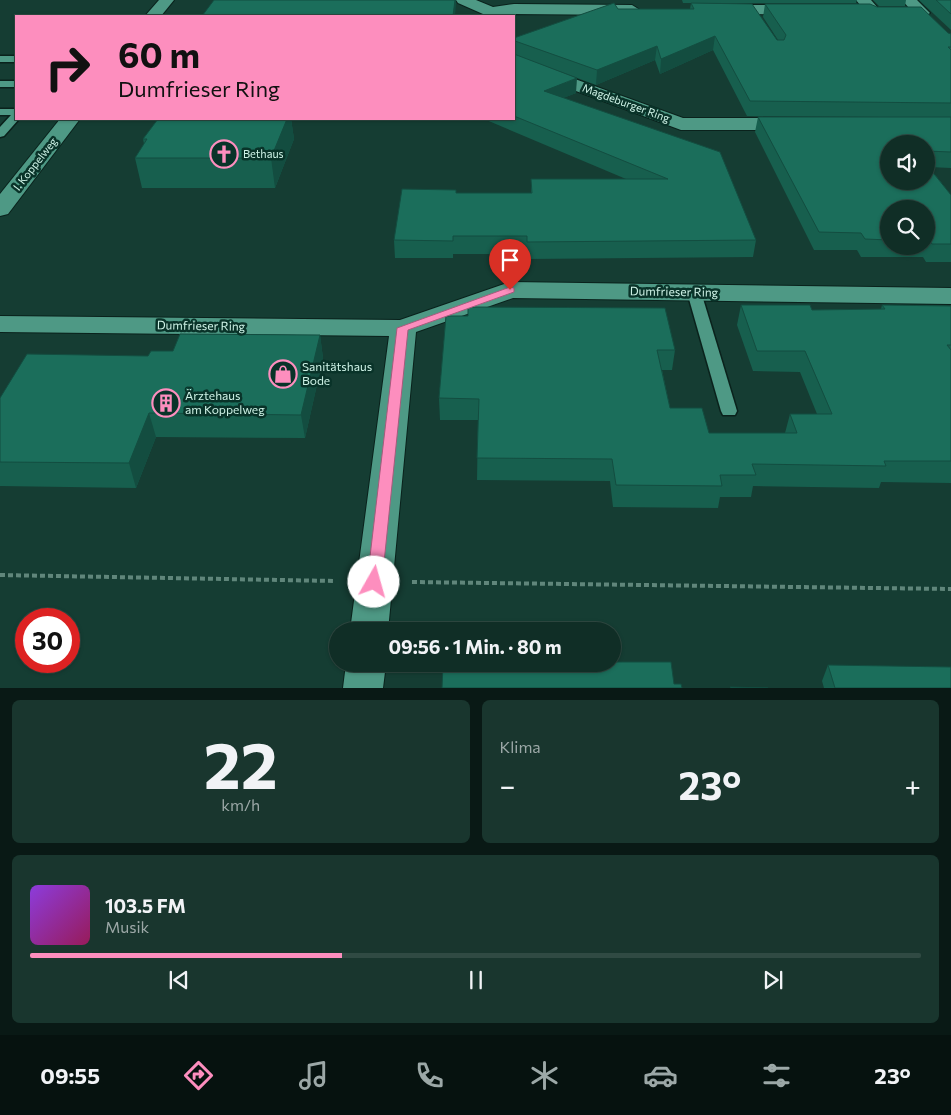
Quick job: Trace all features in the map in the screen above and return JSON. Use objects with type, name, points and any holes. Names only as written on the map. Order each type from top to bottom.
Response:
[{"type":"street","points":[[155,15],[167,0]]},
{"type":"street","points":[[463,0],[491,14],[514,10],[643,10]]},
{"type":"street","points":[[909,0],[934,25]]},
{"type":"street","points":[[862,7],[874,13],[922,13]]},
{"type":"street","points":[[702,10],[754,14],[822,10]]},
{"type":"street","name":"Magdeburger Ring","points":[[515,62],[681,124],[816,124]]},
{"type":"street","name":"I. Koppelweg","points":[[0,209],[69,120]]},
{"type":"street","name":"Dumfrieser Ring","points":[[0,324],[403,328],[510,290],[694,292],[948,300]]},
{"type":"street","points":[[370,622],[403,328]]},
{"type":"street","points":[[363,688],[365,672]]},
{"type":"lane","points":[[0,59],[15,59]]},
{"type":"lane","points":[[0,84],[15,84]]},
{"type":"lane","points":[[0,112],[15,114]]},
{"type":"lane","points":[[0,134],[15,115]]},
{"type":"lane","points":[[694,292],[729,412]]},
{"type":"path","points":[[0,575],[951,589]]},
{"type":"building","points":[[214,0],[455,0],[453,15],[203,15]]},
{"type":"building","points":[[936,0],[951,0],[951,14]]},
{"type":"building","points":[[614,3],[618,9],[694,9],[691,3],[752,4],[777,40],[784,40],[786,35],[765,4],[870,4],[877,7],[921,7],[951,34],[951,47],[948,47],[951,50],[951,103],[750,101],[715,36],[661,59],[657,46],[597,70],[515,41],[515,38]]},
{"type":"building","points":[[515,54],[577,78],[544,91],[720,152],[756,240],[527,242],[527,236],[453,236],[453,241],[394,240],[402,189],[456,190],[456,193],[532,193],[531,179],[668,179],[515,116]]},
{"type":"building","points":[[758,117],[951,117],[951,152],[935,151],[935,135],[880,135],[880,190],[935,190],[935,175],[951,195],[951,244],[935,244],[935,200],[880,200],[880,240],[865,239],[861,233],[819,232]]},
{"type":"building","name":"Bethaus","points":[[157,120],[287,120],[271,158],[135,158],[147,139],[143,139]]},
{"type":"building","points":[[741,305],[810,305],[812,310],[885,309],[882,305],[951,306],[951,345],[947,345],[951,350],[951,461],[884,461],[886,466],[752,464],[756,475],[720,475],[722,486],[616,485],[612,459],[477,458],[479,399],[439,398],[446,316],[468,316],[468,307],[665,308],[675,350],[657,350],[670,408],[702,408],[709,433],[797,433],[790,414],[832,414],[805,351],[757,351]]},
{"type":"building","name":"Ärztehaus am Koppelweg","points":[[180,334],[320,335],[301,415],[149,413],[129,463],[0,462],[0,398],[27,354],[148,356],[151,351],[173,351]]},
{"type":"building","points":[[621,662],[671,662],[674,684],[681,684],[682,688],[442,688],[443,672],[621,672]]},
{"type":"building","points":[[828,665],[951,667],[951,688],[835,688]]},
{"type":"building","points":[[730,687],[768,688],[731,688]]},
{"type":"place","name":"Bethaus","points":[[224,154]]},
{"type":"place","name":"Sanitätshaus Bode","points":[[283,374]]},
{"type":"place","name":"Ärztehaus am Koppelweg","points":[[166,403]]},
{"type":"route","points":[[374,582],[403,328],[510,290]]}]
